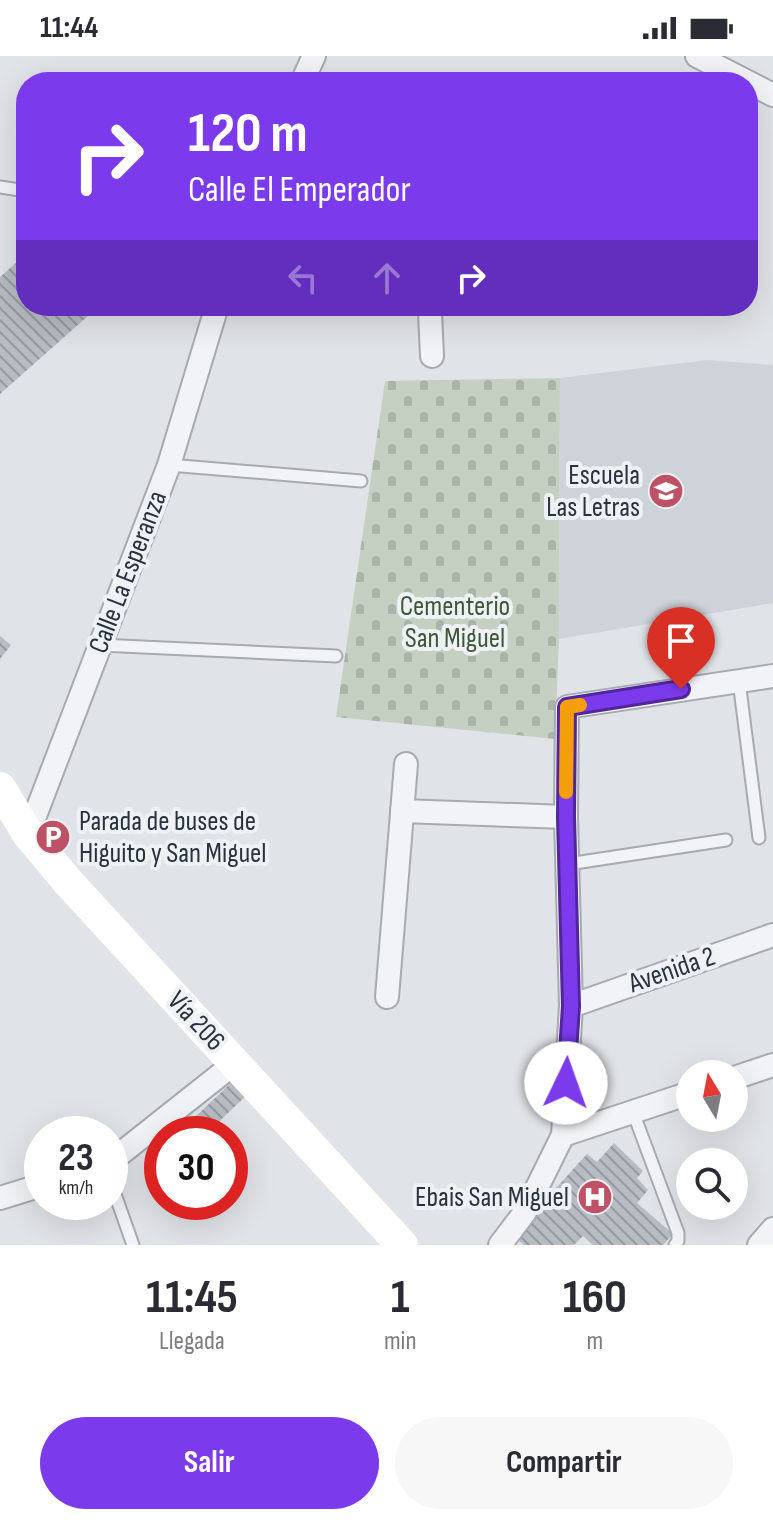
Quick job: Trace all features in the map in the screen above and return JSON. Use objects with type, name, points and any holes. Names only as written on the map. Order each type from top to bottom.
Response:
[{"type":"main road","name":"Vía 206","points":[[0,788],[28,834],[69,883],[402,1245]]},
{"type":"street","points":[[705,57],[732,72]]},
{"type":"street","name":"Calle La Esperanza","points":[[28,834],[169,465],[214,316]]},
{"type":"street","points":[[430,316],[432,356]]},
{"type":"street","points":[[500,1245],[525,1212],[563,1135],[571,1006],[566,817],[567,707],[773,676]]},
{"type":"street","points":[[387,997],[406,764]]},
{"type":"street","points":[[402,811],[566,817]]},
{"type":"street","name":"Avenida 2","points":[[571,1006],[773,935]]},
{"type":"street","points":[[128,1148],[235,1063]]},
{"type":"street","points":[[748,1073],[773,1065]]},
{"type":"street","points":[[563,1135],[676,1098]]},
{"type":"street","points":[[0,1198],[24,1191]]},
{"type":"street","points":[[759,1245],[773,1229]]},
{"type":"lane","points":[[169,465],[361,481]]},
{"type":"lane","points":[[100,645],[336,656]]},
{"type":"lane","points":[[739,681],[759,838]]},
{"type":"lane","points":[[568,864],[726,840]]},
{"type":"lane","points":[[633,1112],[678,1233],[675,1245]]},
{"type":"lane","points":[[124,1220],[133,1245]]},
{"type":"shaded area","name":"Escuela Las Letras","points":[[707,360],[773,365],[773,603],[559,639],[560,378]]},
{"type":"green space","name":"Cementerio San Miguel","points":[[560,378],[559,639],[555,739],[336,717],[385,381]]},
{"type":"building","points":[[16,263],[16,316],[88,316],[0,394],[0,277]]},
{"type":"building","points":[[0,636],[11,645],[0,659]]},
{"type":"building","points":[[234,1080],[247,1095],[225,1116],[196,1116]]},
{"type":"building","name":"Ebais San Miguel","points":[[614,1143],[643,1171],[637,1178],[648,1190],[637,1203],[673,1234],[663,1245],[593,1245],[583,1236],[574,1245],[524,1245],[518,1240],[536,1210],[587,1154],[597,1162]]},
{"type":"slow traffic","points":[[566,792],[567,707],[580,705]]},
{"type":"place","name":"Escuela Las Letras","points":[[666,491]]},
{"type":"place","name":"Parada de buses de Higuito y San Miguel","points":[[53,837]]},
{"type":"place","name":"Ebais San Miguel","points":[[595,1197]]},
{"type":"route","points":[[566,1083],[571,1006],[566,817],[567,707],[681,689]]}]
